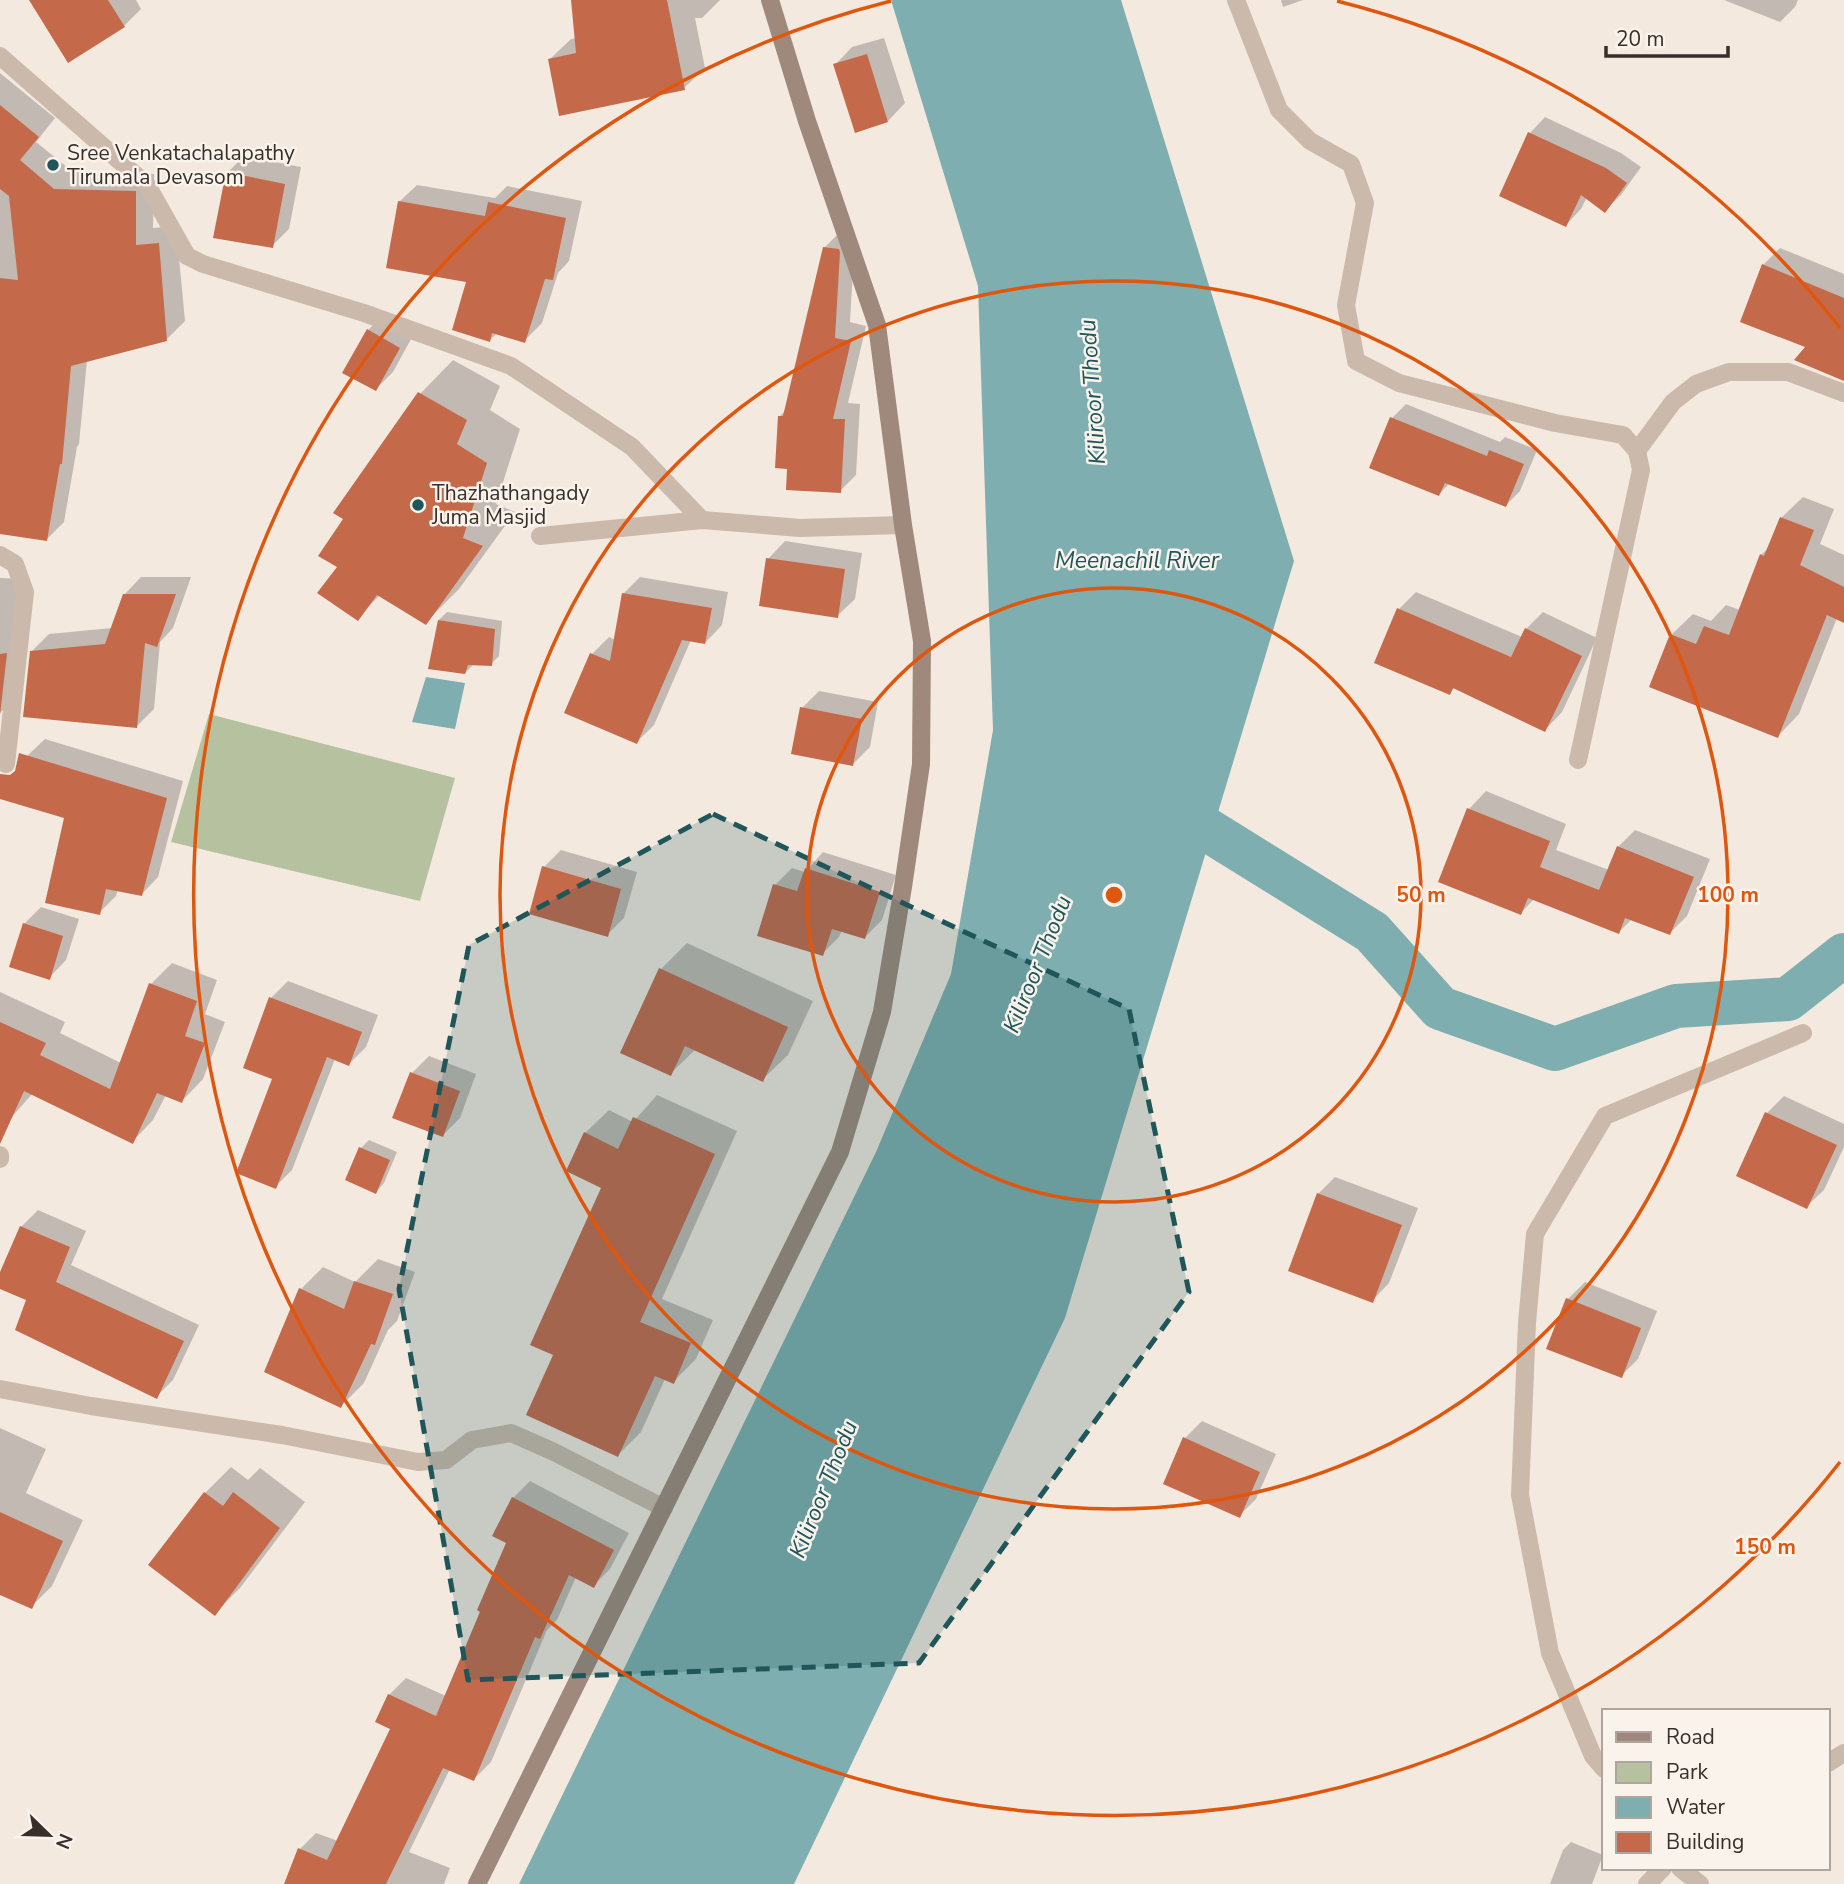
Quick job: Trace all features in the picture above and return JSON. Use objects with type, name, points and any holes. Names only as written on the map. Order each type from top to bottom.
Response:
[{"type":"main road","points":[[477,1884],[840,1152],[882,1012],[903,887],[921,764],[922,641],[903,525],[877,325],[807,121],[770,0]]},
{"type":"street","points":[[1236,0],[1279,110],[1310,141],[1352,164],[1365,203],[1346,305],[1356,361],[1399,383],[1555,423],[1623,435],[1637,451],[1641,470],[1578,760]]},
{"type":"street","points":[[0,56],[147,184],[187,256],[203,264],[365,313],[511,366],[632,447],[702,520]]},
{"type":"street","points":[[1637,451],[1673,402],[1696,384],[1729,372],[1788,372],[1844,393]]},
{"type":"street","points":[[540,536],[702,520],[800,528],[903,525]]},
{"type":"street","points":[[0,555],[15,564],[26,592],[6,764]]},
{"type":"street","points":[[1602,1767],[1593,1756],[1550,1653],[1520,1495],[1527,1323],[1535,1234],[1605,1116],[1803,1033]]},
{"type":"street","points":[[0,1389],[90,1406],[282,1435],[418,1462],[446,1460],[472,1440],[511,1433],[664,1508]]},
{"type":"street","points":[[1647,1884],[1661,1870]]},
{"type":"street","points":[[1682,1870],[1700,1884]]},
{"type":"highlighted area","points":[[713,814],[1129,1009],[1189,1292],[919,1663],[468,1680],[399,1289],[469,945]]},
{"type":"green space","points":[[209,714],[455,778],[420,901],[171,842]]},
{"type":"water","name":"Meenachil River","points":[[891,0],[1121,0],[1294,561],[1065,1318],[794,1884],[519,1884],[876,1152],[951,974],[993,730],[978,286]]},
{"type":"water","points":[[426,677],[465,683],[455,729],[412,722]]},
{"type":"building","points":[[29,0],[108,0],[125,27],[68,63]]},
{"type":"building","points":[[571,0],[667,0],[685,90],[559,116],[548,59],[576,53]]},
{"type":"building","points":[[867,54],[888,122],[855,133],[833,64]]},
{"type":"building","points":[[0,105],[39,137],[20,160],[54,189],[136,191],[136,245],[159,243],[167,341],[71,366],[62,464],[47,541],[0,534],[0,278],[18,280],[9,196],[0,189]]},
{"type":"building","points":[[1528,132],[1606,168],[1627,183],[1605,213],[1581,195],[1566,227],[1499,196]]},
{"type":"building","points":[[226,172],[285,184],[273,248],[213,238]]},
{"type":"building","points":[[398,201],[485,216],[488,202],[566,218],[553,280],[545,279],[525,343],[492,333],[490,342],[452,330],[466,282],[386,268]]},
{"type":"building","points":[[823,247],[839,249],[840,252],[835,338],[851,341],[833,419],[845,419],[841,493],[786,490],[787,469],[775,468],[778,416],[783,416]]},
{"type":"building","points":[[1762,264],[1844,298],[1844,381],[1794,360],[1805,347],[1740,322]]},
{"type":"building","points":[[367,329],[400,348],[376,391],[342,373]]},
{"type":"building","name":"Thazhathangady Juma Masjid","points":[[418,392],[467,420],[457,444],[487,463],[463,538],[483,546],[426,625],[377,595],[358,621],[317,593],[337,567],[318,556],[343,519],[333,513]]},
{"type":"building","points":[[1390,417],[1487,456],[1489,450],[1524,464],[1506,507],[1445,483],[1439,496],[1369,468]]},
{"type":"building","points":[[1780,517],[1814,530],[1800,565],[1844,587],[1844,623],[1827,615],[1778,738],[1649,687],[1670,634],[1696,644],[1704,626],[1729,635],[1760,554],[1764,556]]},
{"type":"building","points":[[766,558],[845,569],[838,618],[759,606]]},
{"type":"building","points":[[622,593],[712,608],[705,644],[682,640],[637,744],[564,713],[590,653],[610,661]]},
{"type":"building","points":[[123,594],[176,594],[157,647],[145,643],[137,728],[23,717],[30,651],[105,644]]},
{"type":"building","points":[[1397,608],[1511,657],[1525,628],[1582,656],[1545,732],[1453,688],[1450,695],[1374,663]]},
{"type":"building","points":[[438,620],[495,629],[492,666],[468,665],[465,674],[428,669]]},
{"type":"building","points":[[7,653],[0,715],[0,654]]},
{"type":"building","points":[[800,707],[862,719],[853,766],[791,754]]},
{"type":"building","points":[[19,753],[167,798],[142,896],[106,889],[100,915],[45,903],[64,818],[0,799],[0,774],[10,775],[15,771]]},
{"type":"building","points":[[1467,808],[1550,841],[1540,867],[1599,890],[1617,846],[1694,877],[1670,935],[1625,918],[1619,934],[1528,898],[1521,915],[1438,882]]},
{"type":"building","points":[[542,866],[621,889],[608,937],[529,914]]},
{"type":"building","points":[[805,868],[880,892],[865,939],[832,929],[823,956],[757,936],[773,884],[797,891]]},
{"type":"building","points":[[23,923],[63,936],[50,980],[9,967]]},
{"type":"building","points":[[659,968],[788,1027],[763,1082],[685,1046],[671,1076],[620,1053]]},
{"type":"building","points":[[149,983],[197,1001],[185,1036],[205,1043],[182,1103],[157,1093],[133,1144],[24,1091],[0,1144],[0,1022],[46,1043],[40,1055],[110,1089]]},
{"type":"building","points":[[269,997],[362,1032],[349,1066],[327,1057],[276,1189],[236,1173],[272,1079],[243,1068]]},
{"type":"building","points":[[410,1072],[460,1091],[443,1137],[392,1118]]},
{"type":"building","points":[[1765,1112],[1837,1145],[1807,1209],[1736,1176]]},
{"type":"building","points":[[633,1117],[715,1154],[640,1322],[691,1343],[674,1384],[655,1376],[618,1457],[526,1415],[553,1355],[530,1345],[601,1188],[566,1171],[584,1132],[618,1149]]},
{"type":"building","points":[[359,1147],[390,1160],[376,1194],[345,1180]]},
{"type":"building","points":[[1317,1193],[1402,1225],[1373,1303],[1288,1271]]},
{"type":"building","points":[[20,1226],[70,1247],[56,1282],[184,1341],[157,1399],[15,1330],[26,1300],[0,1289],[0,1272]]},
{"type":"building","points":[[354,1281],[393,1294],[375,1345],[371,1344],[341,1408],[264,1372],[299,1288],[344,1309]]},
{"type":"building","points":[[1566,1298],[1641,1328],[1622,1378],[1546,1349]]},
{"type":"building","points":[[1183,1437],[1260,1472],[1240,1518],[1163,1484]]},
{"type":"building","points":[[204,1492],[223,1506],[233,1492],[280,1528],[215,1616],[148,1565]]},
{"type":"building","points":[[512,1497],[614,1550],[594,1588],[569,1575],[540,1639],[535,1637],[474,1781],[443,1768],[386,1884],[284,1884],[298,1848],[327,1860],[390,1729],[375,1722],[388,1694],[436,1716],[506,1543],[492,1536]]},
{"type":"building","points":[[0,1512],[63,1541],[32,1609],[0,1595]]},
{"type":"waterway","points":[[1161,801],[1372,932],[1440,1008],[1555,1049],[1676,1006],[1788,999],[1844,955]]},
{"type":"place","name":"Sree Venkatachalapathy Tirumala Devasom","points":[[53,165]]},
{"type":"place","name":"Thazhathangady Juma Masjid","points":[[418,505]]},
{"type":"water label","name":"Kiliroor Thodu","points":[[1092,392]]},
{"type":"water label","name":"Kiliroor Thodu","points":[[1037,964]]},
{"type":"water label","name":"Kiliroor Thodu","points":[[823,1489]]}]
